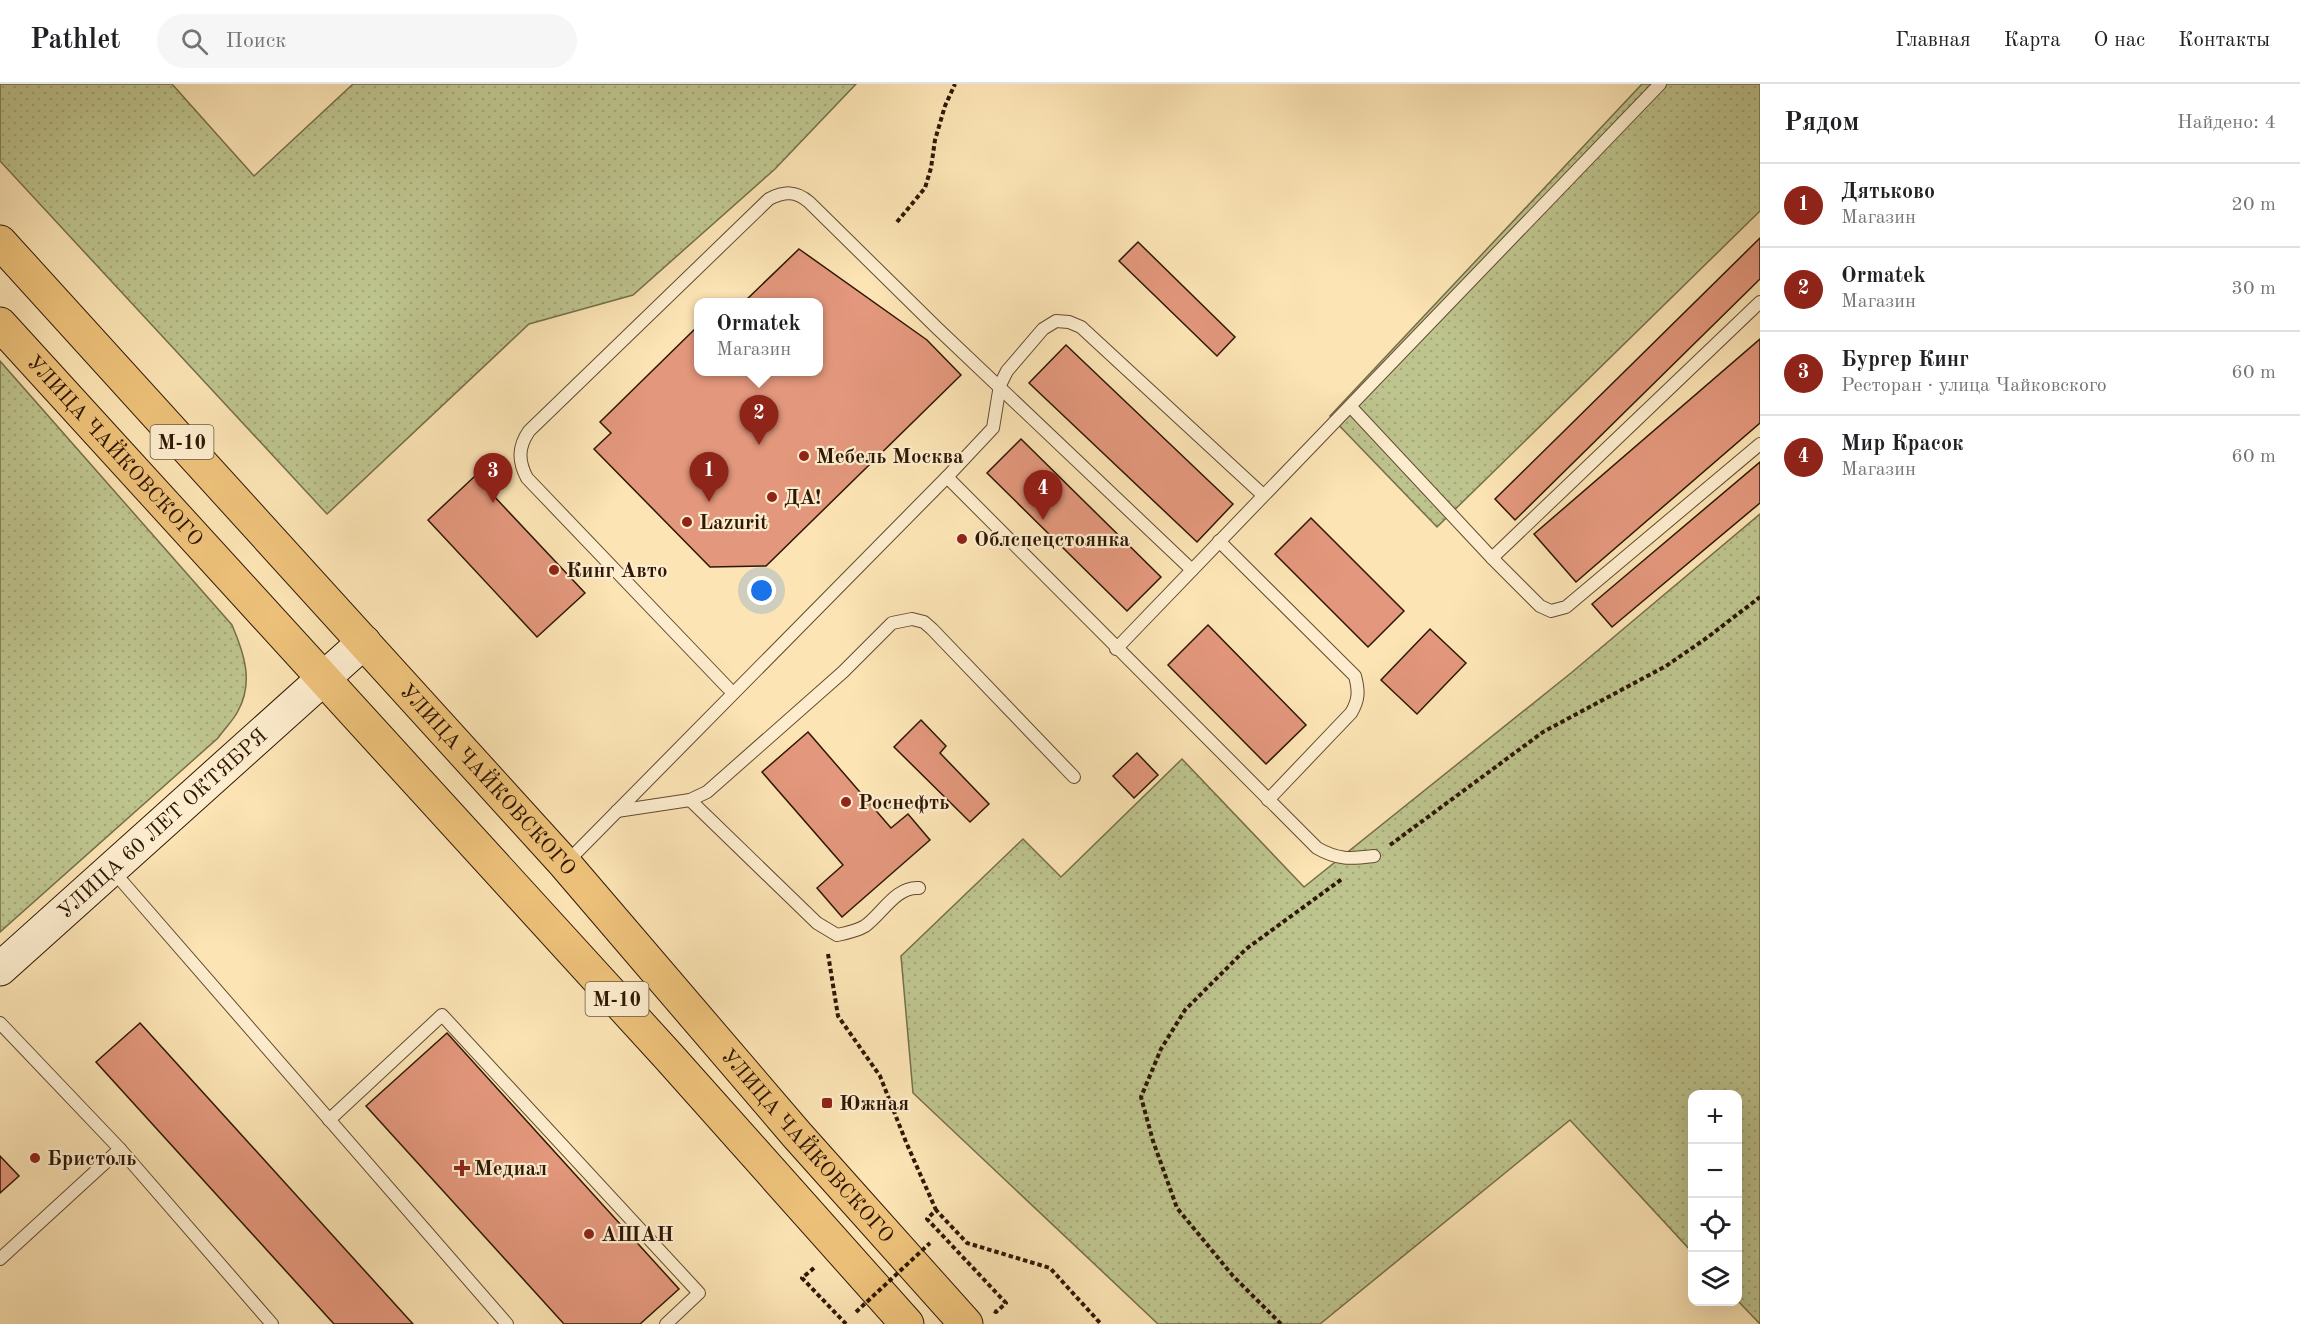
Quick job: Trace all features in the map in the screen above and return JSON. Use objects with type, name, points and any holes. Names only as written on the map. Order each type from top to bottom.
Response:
[{"type":"highway","name":"УЛИЦА ЧАЙКОВСКОГО","points":[[0,242],[565,864],[797,1135],[977,1314]]},
{"type":"highway","name":"УЛИЦА ЧАЙКОВСКОГО","points":[[0,324],[669,1057],[907,1324]]},
{"type":"street","name":"УЛИЦА 60 ЛЕТ ОКТЯБРЯ","points":[[0,969],[364,642]]},
{"type":"lane","points":[[1116,649],[1660,84]]},
{"type":"lane","points":[[728,687],[527,478],[521,465],[520,454],[523,440],[529,431],[770,199],[788,193],[799,194],[809,202],[937,328],[1192,570]]},
{"type":"lane","points":[[1492,558],[1760,302]]},
{"type":"lane","points":[[565,864],[948,477],[993,428],[1000,386],[1007,370],[1043,329],[1056,321],[1069,322],[1081,327],[1263,495]]},
{"type":"lane","points":[[1351,407],[1492,558],[1540,606],[1551,611],[1566,607],[1760,444]]},
{"type":"lane","points":[[948,477],[1116,649],[1317,848],[1333,857],[1352,859],[1374,856]]},
{"type":"lane","points":[[1219,542],[1355,676],[1359,690],[1358,702],[1351,713],[1268,800]]},
{"type":"lane","points":[[616,811],[690,800],[707,792],[843,672],[892,623],[912,619],[924,622],[932,629],[1074,777]]},
{"type":"lane","points":[[690,800],[820,926],[837,935],[864,926],[899,894],[910,887],[919,888]]},
{"type":"lane","points":[[112,870],[507,1324]]},
{"type":"lane","points":[[329,1120],[442,1015],[699,1293],[666,1324]]},
{"type":"lane","points":[[0,1023],[120,1149],[272,1324]]},
{"type":"lane","points":[[0,1259],[120,1149]]},
{"type":"path","points":[[897,222],[925,188],[935,140],[945,106],[955,84]]},
{"type":"path","points":[[1281,1324],[1233,1276],[1177,1208],[1153,1141],[1141,1097],[1161,1049],[1185,1010],[1246,949],[1543,732],[1666,666],[1760,597]]},
{"type":"path","points":[[820,926],[831,963],[838,1016],[880,1076],[936,1210],[967,1243],[1050,1268],[1101,1324]]},
{"type":"path","points":[[936,1210],[927,1219],[1006,1303],[996,1312],[977,1314]]},
{"type":"path","points":[[848,1305],[856,1312],[930,1243],[937,1251]]},
{"type":"path","points":[[820,1275],[813,1267],[802,1278],[846,1324]]},
{"type":"green space","points":[[0,84],[172,84],[254,176],[353,84],[856,84],[775,169],[633,295],[529,324],[327,514],[0,161]]},
{"type":"green space","points":[[1642,84],[1760,84],[1760,211],[1437,527],[1330,416]]},
{"type":"green space","points":[[0,361],[232,625],[246,668],[246,689],[234,718],[218,738],[0,932]]},
{"type":"green space","points":[[1760,514],[1760,1324],[1742,1305],[1742,1090],[1688,1090],[1688,1248],[1570,1120],[1320,1324],[1158,1324],[913,1093],[901,956],[1023,839],[1061,877],[1182,759],[1304,887],[1571,673]]},
{"type":"building","points":[[1760,238],[1760,279],[1515,520],[1495,499]]},
{"type":"building","points":[[1138,242],[1235,337],[1217,356],[1119,261]]},
{"type":"building","points":[[799,249],[927,340],[961,375],[766,566],[710,567],[594,449],[611,433],[600,422],[694,330],[694,376],[823,376],[823,298],[748,298]]},
{"type":"building","points":[[1760,339],[1760,423],[1576,582],[1534,534]]},
{"type":"building","points":[[1066,345],[1233,504],[1197,542],[1029,383]]},
{"type":"building","points":[[1021,439],[1161,577],[1127,611],[987,473]]},
{"type":"building","points":[[1760,462],[1760,503],[1612,627],[1592,604]]},
{"type":"building","points":[[475,476],[585,593],[537,637],[428,520]]},
{"type":"building","points":[[1311,518],[1404,611],[1368,647],[1275,554]]},
{"type":"building","points":[[1208,625],[1306,725],[1266,764],[1168,665]]},
{"type":"building","points":[[1430,629],[1466,663],[1417,714],[1381,680]]},
{"type":"building","points":[[921,720],[946,746],[940,753],[989,804],[970,822],[894,747]]},
{"type":"building","points":[[808,732],[891,828],[908,814],[930,840],[842,917],[817,888],[843,865],[762,772]]},
{"type":"building","points":[[1137,753],[1158,775],[1134,798],[1113,776]]},
{"type":"building","points":[[140,1023],[413,1324],[334,1324],[96,1062]]},
{"type":"building","points":[[447,1033],[679,1289],[640,1324],[564,1324],[366,1106]]},
{"type":"building","points":[[0,1156],[19,1176],[0,1193]]},
{"type":"place","name":"Ormatek","points":[[759,445]]},
{"type":"place","name":"Мебель Москва","points":[[804,456]]},
{"type":"place","name":"ДА!","points":[[772,497]]},
{"type":"place","name":"Дятьково","points":[[709,502]]},
{"type":"place","name":"Бургер Кинг","points":[[493,503]]},
{"type":"place","name":"Мир Красок","points":[[1043,520]]},
{"type":"place","name":"Lazurit","points":[[687,522]]},
{"type":"place","name":"Облспецстоянка","points":[[962,539]]},
{"type":"place","name":"Кинг Авто","points":[[554,570]]},
{"type":"place","name":"Роснефть","points":[[846,802]]},
{"type":"place","name":"Южная","points":[[827,1103]]},
{"type":"place","name":"Бристоль","points":[[35,1158]]},
{"type":"place","name":"Медиал","points":[[462,1168]]},
{"type":"place","name":"AШАН","points":[[589,1234]]}]
